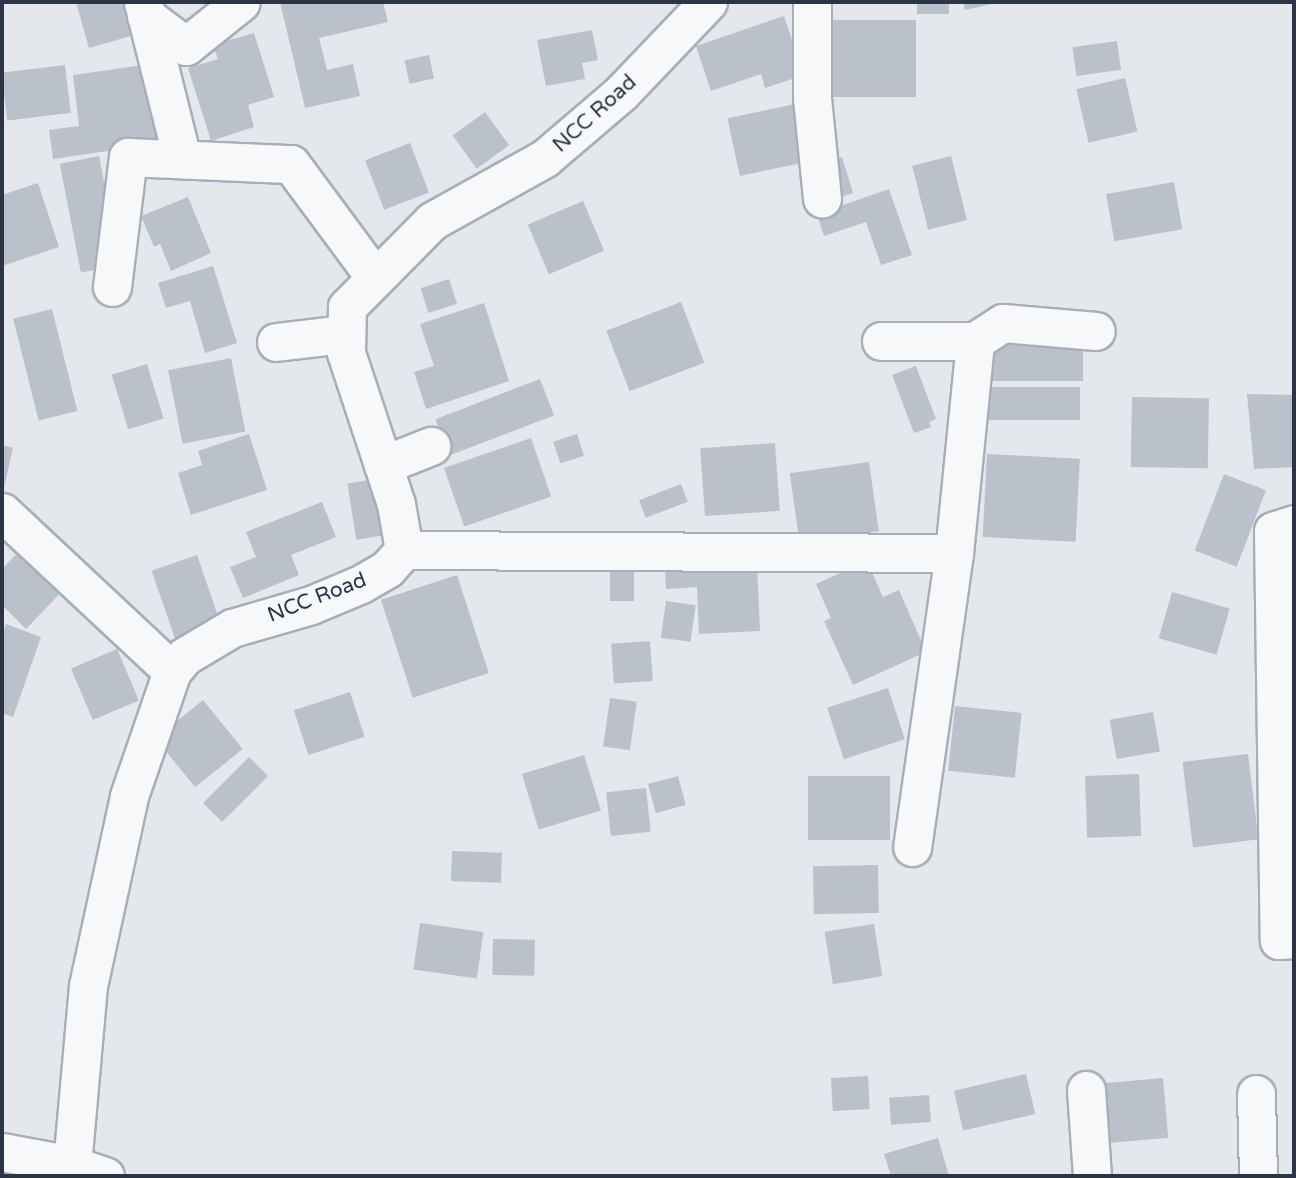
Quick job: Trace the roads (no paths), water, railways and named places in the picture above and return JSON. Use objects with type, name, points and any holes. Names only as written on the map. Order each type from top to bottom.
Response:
[{"type":"street","points":[[145,9],[186,46],[241,2]]},
{"type":"street","name":"NCC Road","points":[[83,1173],[88,986],[129,796],[172,671],[185,656],[232,628],[311,605],[361,584],[387,569],[404,550],[383,465],[351,370],[343,334],[348,307],[374,276],[432,220],[545,159],[621,93],[708,2]]},
{"type":"street","points":[[812,2],[812,98],[822,199]]},
{"type":"street","points":[[145,9],[182,159]]},
{"type":"street","points":[[112,287],[128,157],[291,164],[374,276]]},
{"type":"street","points":[[881,341],[975,341],[1003,323],[1096,331]]},
{"type":"street","points":[[275,342],[343,334]]},
{"type":"street","points":[[912,847],[954,554],[975,341]]},
{"type":"street","points":[[383,465],[430,446]]},
{"type":"street","points":[[2,512],[172,671]]},
{"type":"street","points":[[1294,524],[1273,531],[1279,940],[1294,939]]},
{"type":"street","points":[[404,550],[954,554]]},
{"type":"street","points":[[1086,1090],[1092,1176]]},
{"type":"street","points":[[1256,1094],[1258,1176]]},
{"type":"street","points":[[2,1152],[83,1173]]}]
